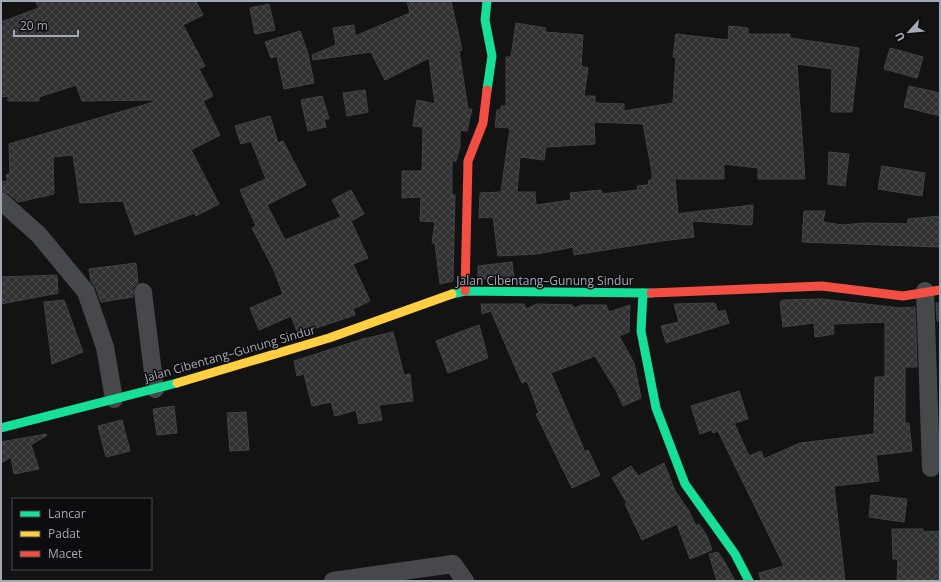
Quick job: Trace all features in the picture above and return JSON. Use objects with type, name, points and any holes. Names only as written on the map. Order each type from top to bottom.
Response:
[{"type":"street","points":[[465,291],[468,162],[483,123],[492,56],[484,20],[487,1]]},
{"type":"street","points":[[1,201],[39,235],[86,292],[105,347],[114,399]]},
{"type":"street","name":"Jalan Cibentang–Gunung Sindur","points":[[1,428],[155,389],[329,338],[442,296],[465,291],[643,293],[822,286],[903,296],[933,290]]},
{"type":"street","points":[[931,468],[933,290]]},
{"type":"street","points":[[142,292],[155,389]]},
{"type":"street","points":[[643,293],[641,331],[656,408],[685,484],[735,554],[749,581]]},
{"type":"street","points":[[333,581],[363,578],[453,564],[465,581]]},
{"type":"building","points":[[35,1],[196,1],[203,15],[183,25],[205,66],[199,69],[213,96],[203,101],[220,135],[191,150],[219,204],[196,216],[195,213],[135,235],[123,201],[80,203],[73,155],[53,157],[54,194],[18,202],[8,193],[1,191],[1,182],[8,181],[6,175],[10,174],[9,144],[154,102],[154,100],[82,101],[76,85],[39,97],[39,101],[8,101],[8,96],[1,97],[1,22],[39,8]]},
{"type":"building","points":[[407,1],[451,1],[462,50],[459,51],[468,109],[472,109],[467,131],[460,130],[460,146],[456,161],[452,161],[452,195],[455,195],[453,281],[440,284],[435,243],[432,243],[435,222],[420,221],[421,197],[402,198],[402,171],[422,171],[423,127],[413,126],[417,100],[435,104],[429,58],[385,80],[371,52],[313,60],[312,55],[336,45],[333,28],[354,25],[355,36],[410,13]]},
{"type":"building","points":[[269,4],[275,30],[255,34],[250,8]]},
{"type":"building","points":[[516,23],[546,28],[545,32],[583,35],[581,66],[588,68],[584,96],[595,96],[595,103],[624,104],[624,111],[673,103],[676,58],[673,57],[676,34],[728,40],[729,26],[748,28],[748,34],[790,34],[790,38],[859,48],[852,112],[831,112],[832,69],[797,64],[805,179],[758,179],[758,168],[724,164],[724,179],[675,179],[678,214],[691,212],[692,218],[692,212],[753,205],[752,225],[692,221],[694,237],[574,255],[573,247],[537,254],[498,256],[493,217],[479,218],[480,193],[501,192],[510,128],[495,127],[497,110],[501,110],[501,106],[506,106],[506,57],[511,57]],"holes":[[[594,122],[643,124],[652,172],[652,180],[649,180],[648,185],[637,186],[638,190],[602,194],[601,190],[570,193],[571,200],[536,205],[535,192],[517,192],[520,157],[544,160],[546,147],[595,144]]]},
{"type":"building","points":[[300,31],[308,54],[314,83],[284,89],[277,56],[271,58],[265,42]]},
{"type":"building","points":[[890,48],[923,57],[917,78],[884,69]]},
{"type":"building","points":[[909,86],[940,93],[940,116],[904,107]]},
{"type":"building","points":[[365,90],[368,112],[347,116],[343,93]]},
{"type":"building","points":[[322,96],[329,119],[324,119],[326,127],[308,131],[301,100]]},
{"type":"building","points":[[270,116],[278,143],[283,141],[306,185],[267,205],[285,240],[341,217],[332,200],[351,190],[364,214],[351,221],[368,258],[353,264],[370,301],[353,309],[355,315],[298,334],[291,316],[259,330],[250,308],[283,294],[273,268],[252,228],[256,226],[240,190],[266,179],[251,141],[241,144],[235,126]]},
{"type":"building","points":[[829,152],[849,154],[845,186],[828,184]]},
{"type":"building","points":[[882,166],[925,173],[922,196],[878,189]]},
{"type":"building","points":[[804,211],[825,211],[823,222],[842,225],[865,223],[908,224],[908,219],[940,216],[940,247],[802,242]]},
{"type":"building","points":[[512,262],[514,279],[478,279],[478,266]]},
{"type":"building","points":[[136,263],[138,283],[133,288],[133,297],[101,302],[96,288],[91,281],[89,269]]},
{"type":"building","points":[[57,275],[58,293],[1,304],[1,277]]},
{"type":"building","points":[[821,299],[901,308],[915,307],[917,367],[905,367],[905,423],[909,423],[912,451],[876,455],[879,481],[834,486],[845,581],[761,581],[759,573],[784,566],[718,431],[713,433],[712,430],[700,434],[691,406],[739,391],[748,419],[734,423],[749,456],[761,451],[764,459],[800,443],[874,434],[875,377],[885,377],[885,322],[833,324],[834,334],[815,337],[814,323],[783,327],[780,302],[782,302],[782,300]]},
{"type":"building","points":[[64,300],[83,352],[52,364],[44,302]]},
{"type":"building","points":[[715,303],[718,312],[725,310],[729,323],[666,343],[661,326],[679,322],[674,304]]},
{"type":"building","points":[[936,303],[940,303],[940,321],[937,321]]},
{"type":"building","points":[[481,304],[524,304],[526,309],[537,304],[572,305],[574,308],[582,305],[606,305],[609,312],[630,305],[629,332],[619,336],[634,363],[641,398],[623,406],[617,392],[595,356],[551,373],[585,452],[588,450],[600,475],[572,488],[536,414],[539,413],[527,381],[522,383],[491,311],[482,314]]},
{"type":"building","points":[[479,325],[488,358],[448,373],[436,341]]},
{"type":"building","points":[[393,332],[404,375],[410,374],[413,401],[379,405],[382,420],[359,424],[356,410],[335,416],[331,402],[312,406],[304,374],[297,376],[294,361],[363,339]]},
{"type":"building","points":[[174,406],[177,433],[157,435],[153,409]]},
{"type":"building","points":[[246,412],[249,450],[230,451],[227,413]]},
{"type":"building","points":[[122,420],[130,451],[106,457],[98,426]]},
{"type":"building","points":[[47,435],[31,445],[39,469],[14,474],[11,457],[1,463],[1,442]]},
{"type":"building","points":[[664,463],[675,491],[689,511],[696,526],[699,524],[707,536],[712,550],[690,559],[677,524],[642,540],[625,504],[627,503],[612,478],[631,466],[638,476]]},
{"type":"building","points":[[871,495],[907,499],[904,522],[869,517]]},
{"type":"building","points":[[892,529],[923,529],[923,532],[940,531],[940,581],[897,581],[898,559],[893,559]]},
{"type":"building","points":[[718,552],[735,581],[717,581],[709,554]]},
{"type":"traffic: fast","points":[[487,1],[485,20],[492,56],[487,90]]},
{"type":"traffic: fast","points":[[452,294],[465,291],[651,293]]},
{"type":"traffic: fast","points":[[643,293],[641,331],[656,408],[685,484],[735,554],[749,581]]},
{"type":"traffic: fast","points":[[1,428],[177,383]]},
{"type":"traffic: slow","points":[[177,383],[329,338],[452,294]]},
{"type":"traffic: jam","points":[[465,291],[468,161],[483,123],[487,90]]},
{"type":"traffic: jam","points":[[651,293],[822,286],[903,296],[940,290]]}]
